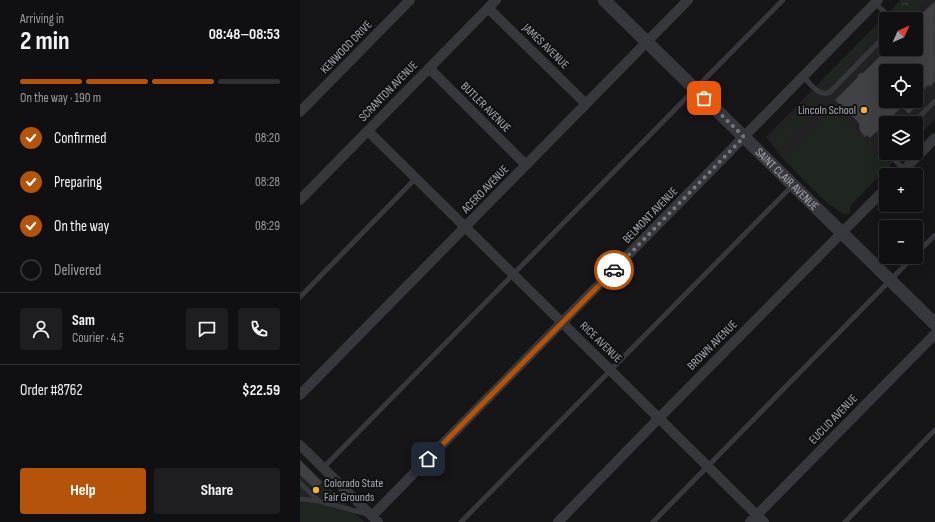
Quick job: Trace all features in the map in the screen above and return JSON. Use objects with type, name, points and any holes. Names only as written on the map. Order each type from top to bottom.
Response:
[{"type":"street","name":"KENWOOD DRIVE","points":[[300,112],[410,0]]},
{"type":"street","name":"SCRANTON AVENUE","points":[[300,200],[496,0]]},
{"type":"street","name":"SAINT CLAIR AVENUE","points":[[604,0],[935,324]]},
{"type":"street","name":"ACERO AVENUE","points":[[300,395],[688,0]]},
{"type":"street","name":"BELMONT AVENUE","points":[[375,519],[562,323],[877,1]]},
{"type":"street","name":"JAMES AVENUE","points":[[488,8],[586,104]]},
{"type":"street","name":"BUTLER AVENUE","points":[[429,68],[526,165]]},
{"type":"street","name":"RICE AVENUE","points":[[368,131],[611,370],[707,466],[757,520]]},
{"type":"street","points":[[905,168],[935,138]]},
{"type":"street","name":"BROWN AVENUE","points":[[558,522],[879,195]]},
{"type":"street","name":"EUCLID AVENUE","points":[[757,520],[935,334]]},
{"type":"street","points":[[300,445],[375,519]]},
{"type":"lane","points":[[323,468],[783,0]]},
{"type":"lane","points":[[877,1],[886,12]]},
{"type":"lane","points":[[803,76],[820,92],[825,94],[830,92],[879,41]]},
{"type":"lane","points":[[920,116],[935,101]]},
{"type":"lane","points":[[300,297],[416,178]]},
{"type":"lane","points":[[461,522],[793,185]]},
{"type":"lane","points":[[923,247],[935,235]]},
{"type":"lane","points":[[653,522],[906,264]]},
{"type":"lane","points":[[845,522],[935,430]]},
{"type":"lane","points":[[300,483],[319,502]]},
{"type":"lane","points":[[300,499],[319,502],[375,519]]},
{"type":"shaded area","name":"Lincoln School","points":[[901,0],[935,0],[935,119],[923,132],[923,116],[879,116],[879,160],[895,160],[890,165],[890,168],[879,168],[879,176],[850,206],[850,213],[844,214],[827,203],[779,154],[766,137],[879,22],[879,56],[923,56],[923,12],[889,12]]},
{"type":"green space","points":[[901,0],[924,0],[916,12],[899,12],[895,6]]},
{"type":"green space","points":[[879,22],[879,33],[852,60],[847,55]]},
{"type":"green space","points":[[845,57],[851,62],[830,83],[825,85],[819,83]]},
{"type":"green space","points":[[812,97],[821,106],[801,126],[792,117]]},
{"type":"green space","points":[[833,109],[879,154],[879,160],[885,160],[890,165],[890,168],[879,168],[879,176],[850,206],[850,213],[848,214],[842,212],[824,200],[783,159]]},
{"type":"green space","points":[[904,109],[907,112],[903,116],[896,116]]},
{"type":"green space","points":[[791,119],[800,127],[780,148],[771,139]]},
{"type":"green space","name":"Colorado State Fair Grounds","points":[[300,459],[364,522],[300,522]]},
{"type":"building","points":[[935,1],[935,81],[931,86],[926,86],[926,89],[923,89],[923,64],[879,64],[879,108],[901,108],[893,116],[879,116],[879,132],[876,132],[870,138],[867,135],[865,137],[860,131],[859,123],[835,100],[858,77],[860,73],[863,73],[880,56],[923,56],[923,12]]},
{"type":"building","points":[[903,108],[915,108],[909,114]]},
{"type":"building","points":[[300,460],[322,482],[315,489],[300,475]]},
{"type":"way so far","points":[[614,270],[744,137],[704,98]]},
{"type":"place","name":"Lincoln School","points":[[864,110]]},
{"type":"place","name":"Colorado State Fair Grounds","points":[[316,490]]},
{"type":"route","points":[[428,459],[614,270]]}]
